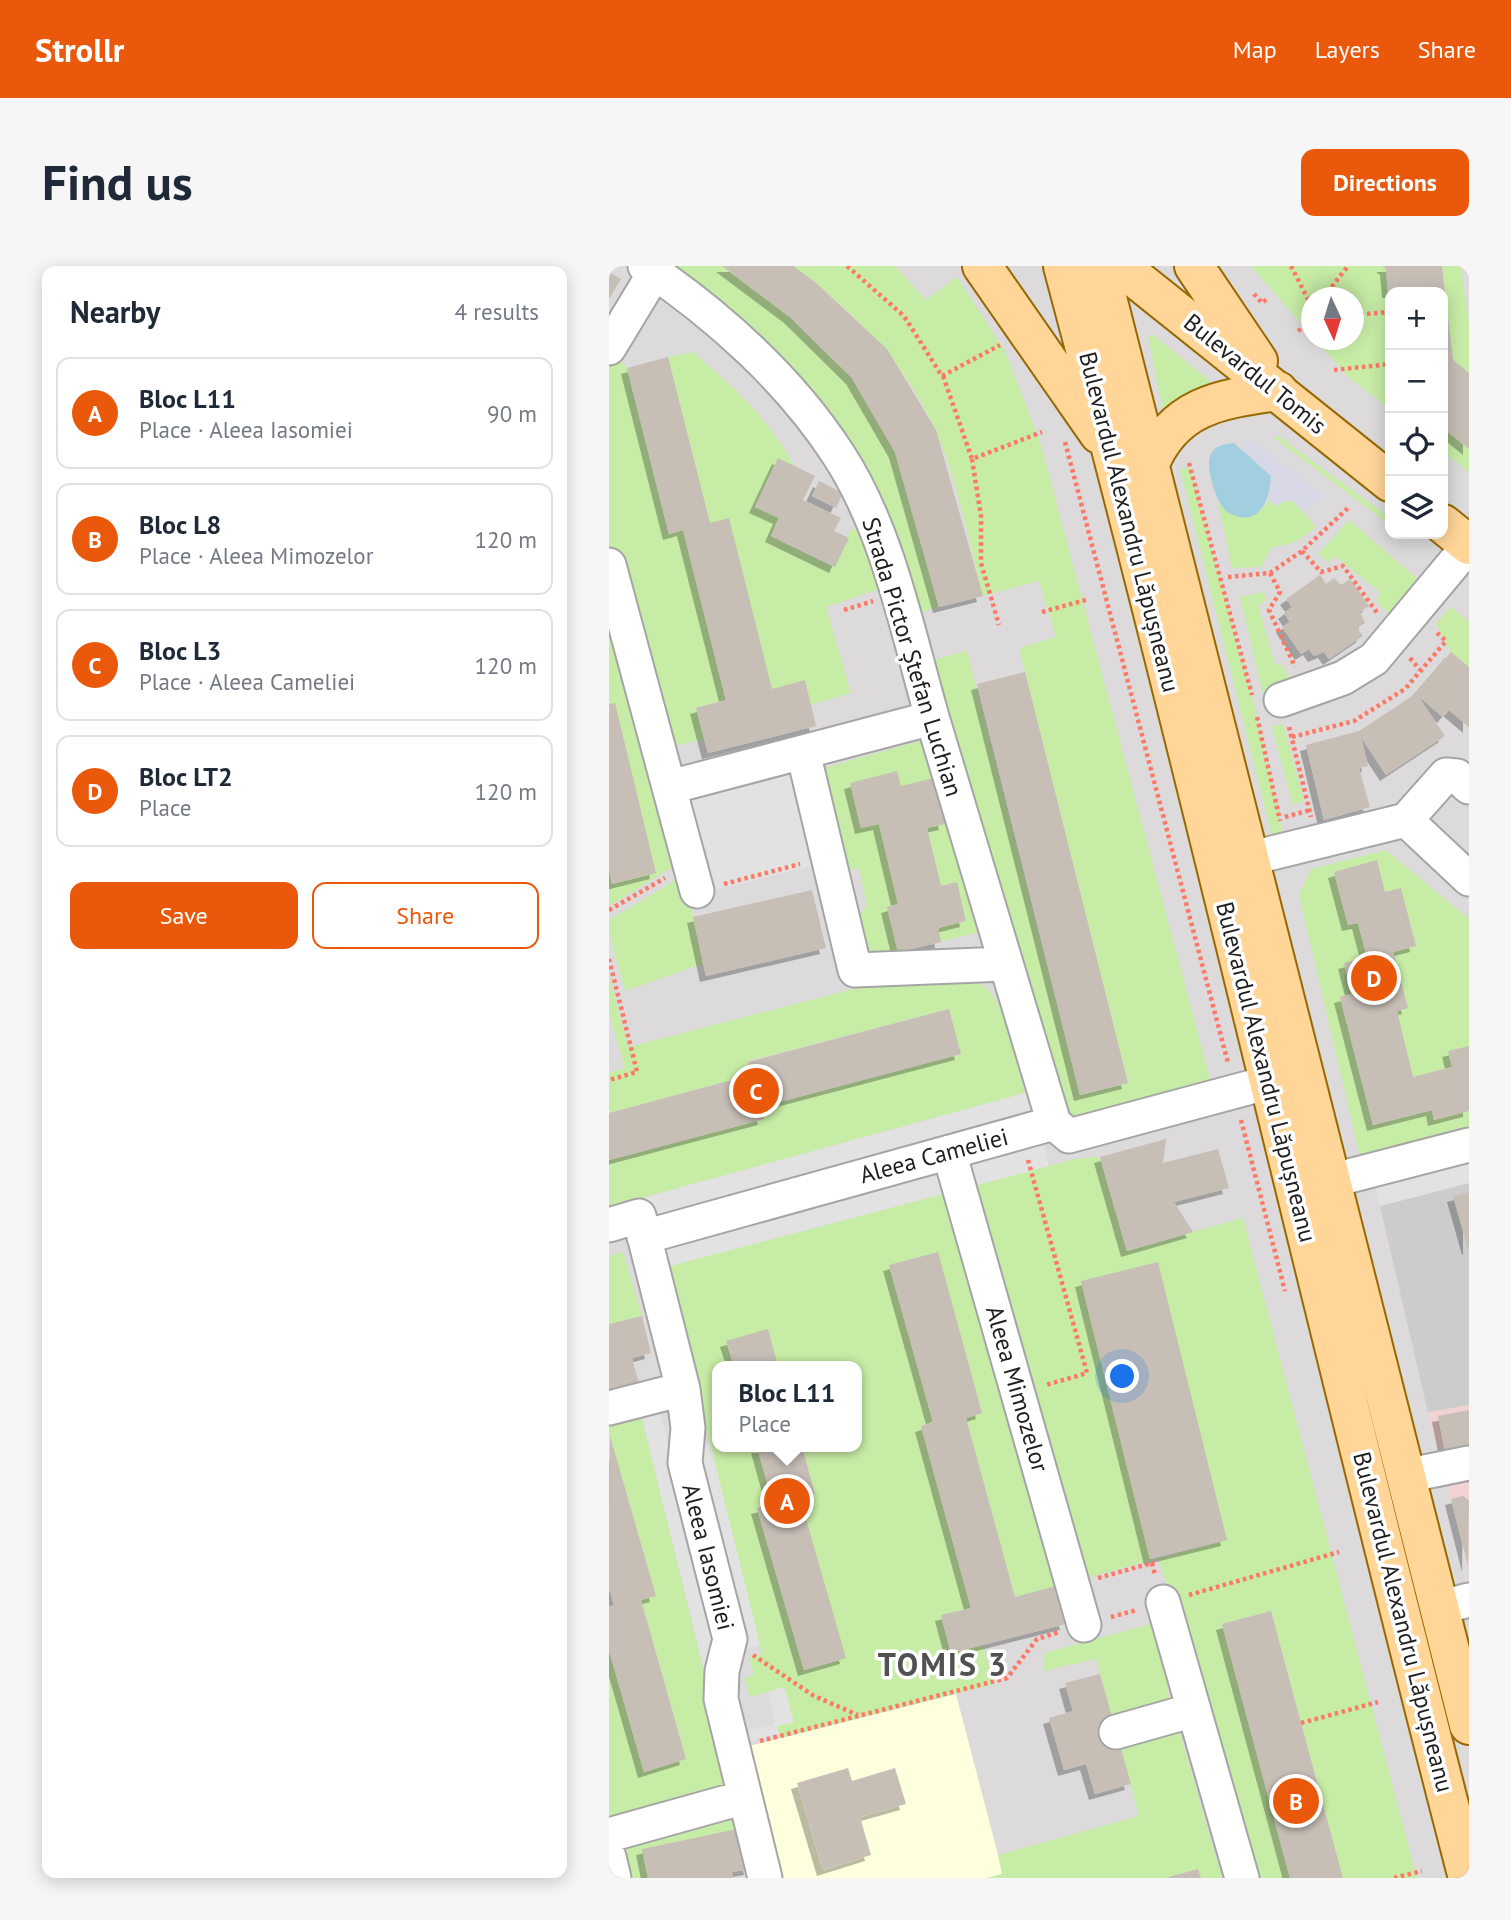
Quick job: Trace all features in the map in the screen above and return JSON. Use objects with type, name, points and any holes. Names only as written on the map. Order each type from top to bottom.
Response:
[{"type":"main road","points":[[982,266],[1132,461],[1161,442],[1189,412],[1227,398],[1278,391],[1194,266]]},
{"type":"main road","name":"Bulevardul Alexandru Lăpușneanu","points":[[1063,266],[1132,461],[1248,859],[1405,1476],[1454,1604],[1469,1725]]},
{"type":"main road","name":"Bulevardul Alexandru Lăpușneanu","points":[[1099,266],[1132,461],[1270,1082],[1380,1540],[1468,1878]]},
{"type":"main road","name":"Bulevardul Tomis","points":[[1119,266],[1385,478]]},
{"type":"main road","points":[[1448,528],[1469,545]]},
{"type":"street","points":[[609,348],[650,269]]},
{"type":"street","name":"Strada Pictor Ștefan Luchian","points":[[650,269],[762,364],[806,409],[839,455],[864,501],[886,562],[1054,1124]]},
{"type":"street","points":[[1281,700],[1343,678],[1374,659],[1469,545]]},
{"type":"street","points":[[609,565],[694,877]]},
{"type":"street","points":[[670,788],[932,718]]},
{"type":"street","points":[[803,752],[855,970],[1005,964]]},
{"type":"street","points":[[1248,859],[1406,820],[1446,775],[1457,776],[1469,787]]},
{"type":"street","points":[[1406,820],[1469,879]]},
{"type":"street","name":"Aleea Cameliei","points":[[644,1237],[1054,1124],[1069,1136],[1270,1082]]},
{"type":"street","points":[[1330,1181],[1469,1145]]},
{"type":"street","name":"Aleea Mimozelor","points":[[949,1152],[1084,1625]]},
{"type":"street","points":[[609,1225],[639,1216],[644,1237]]},
{"type":"street","name":"Aleea Iasomiei","points":[[644,1237],[683,1389],[688,1428],[685,1463],[730,1639],[722,1671],[721,1699],[765,1878]]},
{"type":"street","points":[[609,1408],[683,1389]]},
{"type":"street","points":[[1405,1476],[1469,1463]]},
{"type":"street","points":[[1163,1602],[1242,1878]]},
{"type":"street","points":[[1116,1732],[1194,1710]]},
{"type":"street","points":[[609,1835],[745,1797]]},
{"type":"street","points":[[609,1857],[614,1878]]},
{"type":"path","points":[[847,266],[904,316],[942,376],[972,459],[981,516],[981,563],[999,625]]},
{"type":"path","points":[[1291,266],[1302,287]]},
{"type":"path","points":[[1332,287],[1349,266]]},
{"type":"path","points":[[1364,313],[1385,312]]},
{"type":"path","points":[[942,376],[1007,341]]},
{"type":"path","points":[[1334,370],[1385,365]]},
{"type":"path","points":[[972,459],[1042,432]]},
{"type":"path","points":[[1189,463],[1226,591],[1282,817],[1310,810]]},
{"type":"path","points":[[1228,577],[1270,573],[1302,551],[1349,508]]},
{"type":"path","points":[[1302,551],[1321,572],[1343,566],[1392,637],[1420,670]]},
{"type":"path","points":[[1270,573],[1280,592],[1269,610],[1296,668],[1313,689],[1332,727]]},
{"type":"path","points":[[1042,612],[1089,599]]},
{"type":"path","points":[[1281,700],[1314,829]]},
{"type":"path","points":[[609,910],[694,877],[828,857]]},
{"type":"path","points":[[609,959],[638,1072],[609,1080]]},
{"type":"path","points":[[1018,1393],[1087,1373],[1020,1133]]},
{"type":"path","points":[[733,1748],[1007,1678],[1037,1639],[1339,1552]]},
{"type":"path","points":[[1073,1585],[1152,1563],[1163,1602]]},
{"type":"path","points":[[730,1639],[814,1696],[860,1716]]},
{"type":"path","points":[[1301,1723],[1378,1702]]},
{"type":"path","points":[[1394,1878],[1422,1871]]},
{"type":"shaded area","points":[[609,266],[1469,266],[1469,1878],[609,1878]]},
{"type":"shaded area","points":[[1252,440],[1323,496],[1305,512],[1293,501],[1285,501],[1278,506],[1269,501],[1271,476],[1241,450]]},
{"type":"shaded area","points":[[794,767],[819,864],[704,893],[680,796]]},
{"type":"shaded area","points":[[1025,1093],[1033,1121],[654,1224],[646,1197]]},
{"type":"shaded area","points":[[1042,1137],[1049,1166],[666,1267],[659,1239]]},
{"type":"shaded area","points":[[1469,1155],[1469,1183],[1380,1206],[1373,1180]]},
{"type":"shaded area","points":[[1469,1183],[1469,1405],[1428,1412],[1380,1206]]},
{"type":"shaded area","points":[[1469,1405],[1469,1569],[1428,1412]]},
{"type":"shaded area","points":[[659,1406],[670,1452],[710,1442],[760,1645],[716,1656],[712,1702],[640,1410]]},
{"type":"shaded area","points":[[784,1687],[794,1722],[777,1726],[779,1735],[745,1743],[742,1732],[773,1725],[775,1721],[767,1692]]},
{"type":"shaded area","points":[[956,1694],[1003,1874],[987,1878],[779,1878],[745,1747]]},
{"type":"green space","points":[[667,266],[722,266],[790,317],[852,378],[895,452],[939,607],[915,614],[878,497]]},
{"type":"green space","points":[[793,266],[895,266],[926,300],[957,277],[1005,351],[1040,441],[1211,1082],[1064,1124],[933,660],[967,651],[1080,1095],[1128,1083],[1019,648],[1056,637],[1039,581],[983,596],[951,471],[924,406],[893,360],[875,339],[836,300]]},
{"type":"green space","points":[[1251,266],[1382,266],[1386,269],[1385,405],[1347,376],[1325,350],[1364,350],[1364,287],[1301,287],[1301,324]]},
{"type":"green space","points":[[1442,266],[1461,266],[1469,325],[1469,373],[1453,360],[1448,287],[1444,287]]},
{"type":"green space","points":[[1153,335],[1208,379],[1210,384],[1165,420],[1148,337]]},
{"type":"green space","points":[[609,349],[627,368],[669,533],[683,530],[726,700],[696,708],[704,739],[649,752],[676,865],[609,906]]},
{"type":"green space","points":[[693,352],[750,405],[774,434],[795,467],[778,459],[755,507],[779,518],[771,536],[835,567],[850,531],[862,527],[879,589],[826,607],[851,693],[810,705],[772,689],[710,523],[668,357]]},
{"type":"green space","points":[[1448,432],[1469,449],[1469,472],[1448,455]]},
{"type":"green space","points":[[1277,435],[1385,514],[1385,521],[1274,438]]},
{"type":"green space","points":[[1190,467],[1255,708],[1280,818],[1283,848],[1275,848],[1180,469]]},
{"type":"green space","points":[[1269,501],[1278,506],[1285,501],[1293,501],[1316,527],[1296,541],[1273,548],[1262,567],[1232,568],[1218,502],[1228,513],[1261,510]]},
{"type":"green space","points":[[1349,520],[1421,582],[1390,615],[1377,602],[1380,592],[1336,557],[1328,562],[1318,554]]},
{"type":"green space","points":[[1264,592],[1266,600],[1258,606],[1275,664],[1283,666],[1293,685],[1263,694],[1240,597]]},
{"type":"green space","points":[[1451,607],[1469,622],[1469,667],[1451,652],[1436,624]]},
{"type":"green space","points":[[1283,724],[1304,801],[1293,805],[1272,727]]},
{"type":"green space","points":[[916,742],[924,744],[985,931],[876,957],[861,949],[854,919],[867,907],[859,868],[845,871],[822,784],[827,767]]},
{"type":"green space","points":[[1386,850],[1469,919],[1469,1046],[1452,1067],[1413,1077],[1397,1011],[1408,1008],[1393,952],[1416,946],[1401,888],[1385,892],[1377,861],[1334,872],[1348,925],[1358,923],[1367,957],[1352,994],[1340,997],[1373,1124],[1432,1110],[1434,1119],[1469,1111],[1469,1136],[1362,1165],[1299,895],[1311,869]]},
{"type":"green space","points":[[684,875],[703,964],[625,991],[609,932],[609,920]]},
{"type":"green space","points":[[911,974],[964,978],[980,984],[989,992],[997,1003],[1010,1033],[1025,1093],[609,1207],[609,1160],[763,1119],[760,1107],[961,1054],[949,1009],[748,1061],[751,1075],[609,1113],[609,1073],[625,1068],[609,1012],[609,975],[628,1047]]},
{"type":"green space","points":[[1100,1157],[1127,1250],[1243,1218],[1417,1878],[1343,1878],[1271,1611],[1222,1624],[1290,1878],[1255,1878],[1200,1677],[1167,1689],[1222,1878],[1201,1878],[1198,1869],[1166,1878],[987,1878],[1002,1874],[998,1855],[1139,1816],[1096,1659],[1044,1671],[1045,1653],[1177,1617],[1158,1558],[1015,1597],[966,1418],[982,1413],[937,1252],[889,1265],[933,1422],[921,1426],[971,1608],[941,1616],[951,1653],[983,1645],[994,1684],[780,1738],[777,1726],[784,1687],[750,1697],[744,1678],[754,1675],[749,1658],[762,1654],[666,1267],[1075,1159]],"holes":[[[768,1330],[777,1361],[862,1361],[862,1452],[803,1452],[815,1494],[800,1498],[804,1670],[757,1509],[773,1504],[758,1452],[712,1452],[712,1361],[733,1361],[727,1341]]]},
{"type":"green space","points":[[623,1252],[642,1316],[609,1324],[609,1256]]},
{"type":"green space","points":[[640,1410],[742,1828],[648,1878],[609,1878],[609,1650],[645,1771],[686,1759],[641,1600],[656,1595],[609,1434],[609,1418]]},
{"type":"water","points":[[1234,443],[1271,476],[1268,494],[1261,510],[1248,517],[1239,517],[1224,509],[1210,476],[1209,459],[1213,451]]},
{"type":"building","points":[[722,266],[793,266],[815,282],[887,349],[936,430],[983,596],[939,607],[895,452],[852,378],[790,317]]},
{"type":"building","points":[[1382,266],[1442,266],[1444,287],[1388,287],[1386,269]]},
{"type":"building","points":[[609,272],[621,279],[609,299]]},
{"type":"building","points":[[1448,317],[1453,360],[1469,373],[1469,449],[1448,432]]},
{"type":"building","points":[[668,357],[710,523],[729,518],[772,689],[805,680],[816,726],[708,753],[696,708],[726,700],[683,530],[669,534],[627,368]]},
{"type":"building","points":[[778,458],[815,476],[803,500],[841,518],[834,531],[849,538],[835,567],[771,536],[779,518],[755,507]]},
{"type":"building","points":[[819,481],[843,493],[836,508],[812,496]]},
{"type":"building","points":[[1320,575],[1326,584],[1334,578],[1341,585],[1350,579],[1369,606],[1360,612],[1365,623],[1357,628],[1363,636],[1329,659],[1324,652],[1314,656],[1309,649],[1301,654],[1282,627],[1290,622],[1284,613],[1292,607],[1286,599]]},
{"type":"building","points":[[1451,652],[1469,667],[1469,727],[1449,710],[1443,717],[1418,696],[1445,736],[1386,775],[1361,737],[1368,766],[1359,768],[1370,807],[1324,820],[1306,745],[1359,731],[1414,695]]},
{"type":"building","points":[[1025,672],[1128,1083],[1080,1095],[977,684]]},
{"type":"building","points":[[615,703],[656,873],[612,884],[609,869],[609,704]]},
{"type":"building","points":[[897,771],[901,786],[934,778],[945,824],[927,828],[941,886],[957,882],[966,921],[938,928],[941,942],[898,952],[887,907],[898,904],[879,824],[861,828],[850,783]]},
{"type":"building","points":[[1377,860],[1385,892],[1401,888],[1416,946],[1393,952],[1408,1008],[1397,1011],[1413,1077],[1452,1067],[1448,1051],[1469,1046],[1469,1111],[1434,1120],[1432,1110],[1373,1125],[1340,997],[1352,994],[1344,963],[1367,957],[1358,923],[1348,925],[1334,872]]},
{"type":"building","points":[[812,890],[826,948],[706,976],[693,917]]},
{"type":"building","points":[[949,1009],[961,1054],[760,1107],[764,1119],[609,1160],[609,1113],[751,1075],[748,1062]]},
{"type":"building","points":[[1166,1139],[1163,1163],[1218,1149],[1229,1188],[1174,1202],[1193,1232],[1127,1251],[1100,1157]]},
{"type":"building","points":[[1469,1192],[1469,1249],[1468,1249],[1453,1196]]},
{"type":"building","points":[[938,1252],[982,1413],[966,1418],[1015,1597],[1056,1586],[1066,1624],[951,1653],[941,1615],[971,1608],[921,1426],[933,1422],[889,1265]]},
{"type":"building","points":[[1158,1262],[1227,1540],[1150,1559],[1081,1281]]},
{"type":"building","points":[[642,1316],[651,1353],[632,1358],[639,1384],[609,1392],[609,1324]]},
{"type":"building","points":[[768,1329],[777,1361],[732,1361],[726,1341]]},
{"type":"building","points":[[1469,1410],[1469,1452],[1446,1456],[1438,1416]]},
{"type":"building","points":[[610,1436],[656,1596],[641,1600],[686,1759],[644,1772],[609,1650],[609,1607],[614,1605],[609,1588]]},
{"type":"building","points":[[758,1452],[803,1452],[815,1494],[800,1498],[846,1658],[804,1670],[757,1508],[773,1504]]},
{"type":"building","points":[[1463,1496],[1469,1500],[1468,1566],[1451,1499]]},
{"type":"building","points":[[1271,1611],[1343,1878],[1290,1878],[1222,1624]]},
{"type":"building","points":[[1100,1674],[1131,1784],[1095,1794],[1086,1764],[1064,1770],[1049,1718],[1073,1711],[1065,1683]]},
{"type":"building","points":[[848,1768],[852,1781],[895,1768],[906,1804],[860,1817],[871,1855],[823,1870],[797,1783]]},
{"type":"building","points":[[742,1828],[750,1869],[732,1872],[733,1878],[648,1878],[642,1849]]},
{"type":"building","points":[[1198,1869],[1201,1878],[1169,1878],[1169,1877]]},
{"type":"place","name":"Bloc LT2","points":[[1374,978]]},
{"type":"place","name":"Bloc L3","points":[[756,1091]]},
{"type":"place","name":"Bloc L11","points":[[787,1501]]},
{"type":"place","name":"Bloc L8","points":[[1296,1801]]},
{"type":"district","name":"TOMIS 3","points":[[943,1665]]}]
